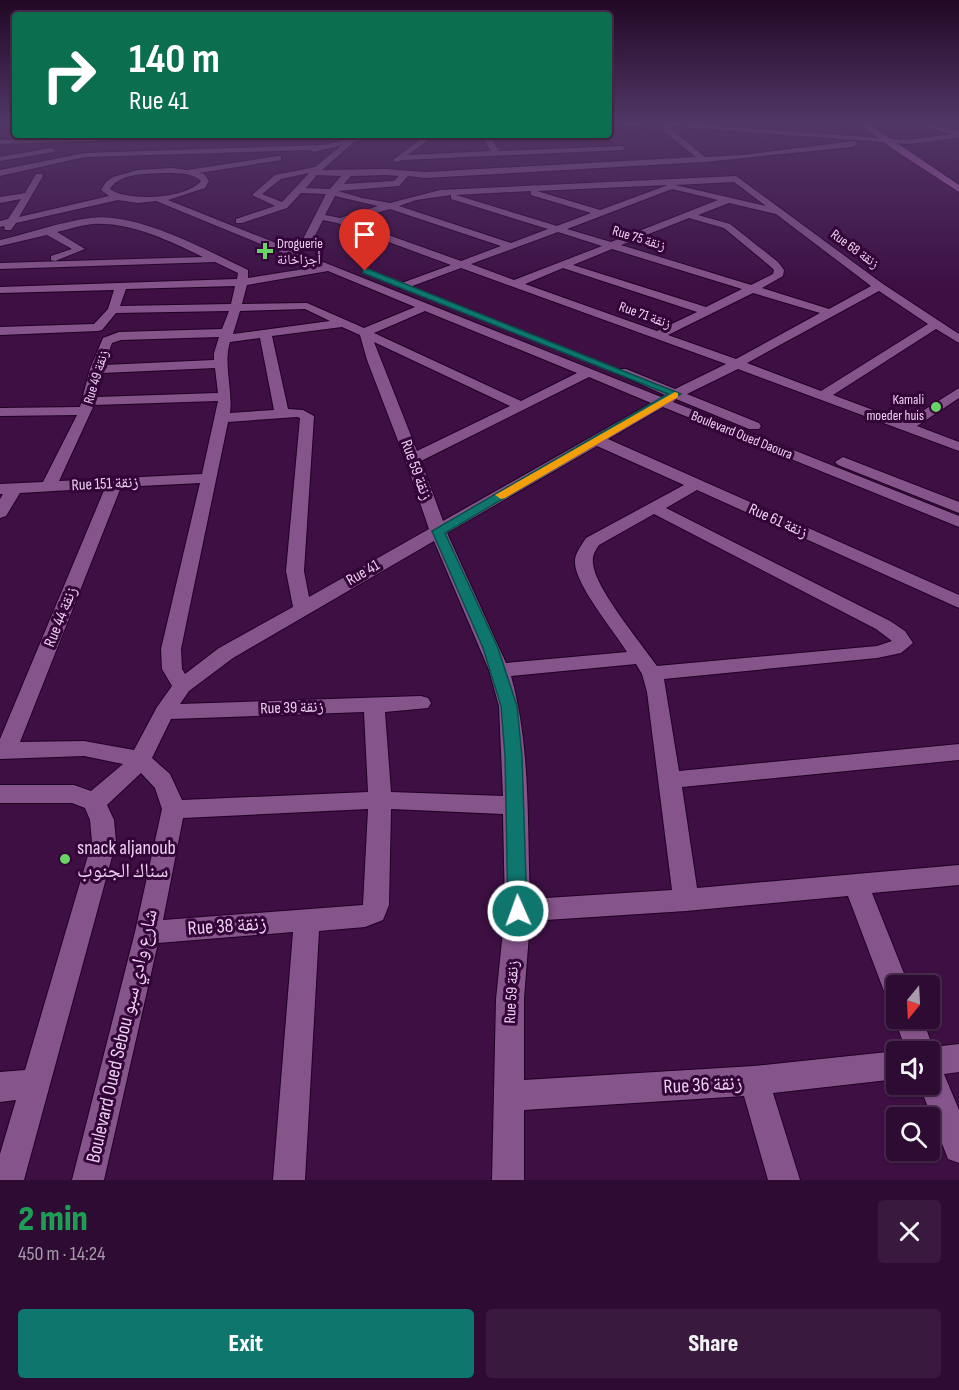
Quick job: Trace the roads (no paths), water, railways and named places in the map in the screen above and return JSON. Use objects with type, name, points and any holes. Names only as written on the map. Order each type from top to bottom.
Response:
[{"type":"main road","points":[[941,177],[959,189]]},
{"type":"street","points":[[0,244],[27,195],[34,177]]},
{"type":"street","points":[[108,193],[105,190],[106,185],[116,177]]},
{"type":"street","points":[[202,177],[205,181]]},
{"type":"street","points":[[0,218],[13,218],[118,197],[158,199],[174,197],[191,192],[213,177]]},
{"type":"street","points":[[278,177],[256,195],[284,206]]},
{"type":"street","points":[[238,221],[284,206],[311,177]]},
{"type":"street","points":[[304,247],[334,190],[345,177]]},
{"type":"street","points":[[301,190],[334,190],[394,184],[399,183],[403,177]]},
{"type":"street","points":[[340,221],[388,205],[441,193],[521,189],[597,177]]},
{"type":"street","points":[[629,177],[783,213]]},
{"type":"street","name":"Rue 68 زنقة","points":[[653,183],[736,179],[879,286],[959,339]]},
{"type":"street","points":[[403,286],[672,187]]},
{"type":"street","points":[[521,189],[602,213]]},
{"type":"street","points":[[334,190],[361,201],[388,205],[511,246]]},
{"type":"street","points":[[0,224],[13,218],[108,193],[118,197]]},
{"type":"street","name":"Rue 75 زنقة","points":[[441,193],[828,312]]},
{"type":"street","points":[[0,200],[27,195]]},
{"type":"street","name":"Boulevard Oued Daoura","points":[[174,197],[403,286],[959,522]]},
{"type":"street","name":"Boulevard Oued Daoura","points":[[158,199],[589,372],[669,398],[959,508]]},
{"type":"street","points":[[514,284],[727,200]]},
{"type":"street","points":[[657,336],[778,276],[779,270],[727,226],[688,215]]},
{"type":"street","name":"Rue 71 زنقة","points":[[319,216],[340,221],[737,364],[959,447]]},
{"type":"street","points":[[0,244],[91,221],[112,221],[162,234],[244,272],[236,307],[220,353],[225,398],[222,418],[171,649],[172,669],[182,686]]},
{"type":"street","points":[[29,266],[80,249],[48,231]]},
{"type":"street","points":[[0,266],[216,260]]},
{"type":"street","points":[[0,331],[98,327],[113,310],[122,263]]},
{"type":"street","points":[[0,290],[242,282],[347,264]]},
{"type":"street","points":[[563,264],[709,312]]},
{"type":"street","name":"Rue 41","points":[[94,802],[118,783],[139,761],[164,712],[182,686],[226,653],[669,398],[737,364],[879,286]]},
{"type":"street","points":[[113,310],[301,305],[365,332],[519,405]]},
{"type":"street","points":[[365,332],[424,307]]},
{"type":"street","name":"Rue 49 زنقة","points":[[48,487],[88,406],[96,369],[107,341],[119,336],[266,334],[343,323]]},
{"type":"street","points":[[822,396],[936,324]]},
{"type":"street","name":"Rue 59 زنقة","points":[[365,332],[373,360],[413,459],[438,531],[499,670],[509,706],[513,756],[518,911],[510,999],[507,1180]]},
{"type":"street","points":[[266,334],[282,415]]},
{"type":"street","points":[[96,369],[221,364]]},
{"type":"street","points":[[413,459],[589,372]]},
{"type":"street","points":[[905,428],[959,392]]},
{"type":"street","points":[[0,412],[225,398]]},
{"type":"street","points":[[222,418],[298,413],[307,416],[295,571],[302,608]]},
{"type":"street","name":"Rue 61 زنقة","points":[[597,440],[959,602]]},
{"type":"street","name":"Rue 151 زنقة","points":[[7,489],[209,478]]},
{"type":"street","name":"Rue 44 زنقة","points":[[3,750],[115,483]]},
{"type":"street","points":[[686,900],[670,780],[646,665],[591,584],[584,564],[585,554],[592,542],[697,484]]},
{"type":"street","points":[[0,513],[7,489]]},
{"type":"street","points":[[499,670],[646,665],[877,652],[903,643],[898,635],[883,625],[652,507]]},
{"type":"street","name":"Rue 39 زنقة","points":[[164,712],[421,704]]},
{"type":"street","points":[[374,706],[380,800]]},
{"type":"street","points":[[3,750],[75,748],[113,752],[139,761],[159,775],[170,793],[173,809],[380,800],[514,805]]},
{"type":"street","points":[[670,780],[959,752]]},
{"type":"street","points":[[0,794],[74,794],[94,802],[102,820],[104,842],[8,1180]]},
{"type":"street","name":"Rue 38 زنقة","points":[[148,932],[366,916],[374,912],[380,800]]},
{"type":"street","name":"Boulevard Oued Sebou شارع وادي سبو","points":[[88,1180],[148,932],[173,809]]},
{"type":"street","points":[[518,911],[686,900],[959,875]]},
{"type":"street","points":[[856,885],[891,975]]},
{"type":"street","points":[[289,1180],[307,920]]},
{"type":"street","points":[[940,1060],[959,1058]]},
{"type":"street","name":"Rue 36 زنقة","points":[[508,1096],[754,1082],[886,1066]]},
{"type":"street","points":[[754,1082],[784,1180]]},
{"type":"street","points":[[0,1087],[36,1083]]},
{"type":"street","points":[[938,1095],[959,1148]]},
{"type":"place","name":"Droguerie أجزاخانة","points":[[265,251]]},
{"type":"place","name":"Kamali moeder huis","points":[[936,407]]},
{"type":"place","name":"snack aljanoub سناك الجنوب","points":[[65,859]]}]
